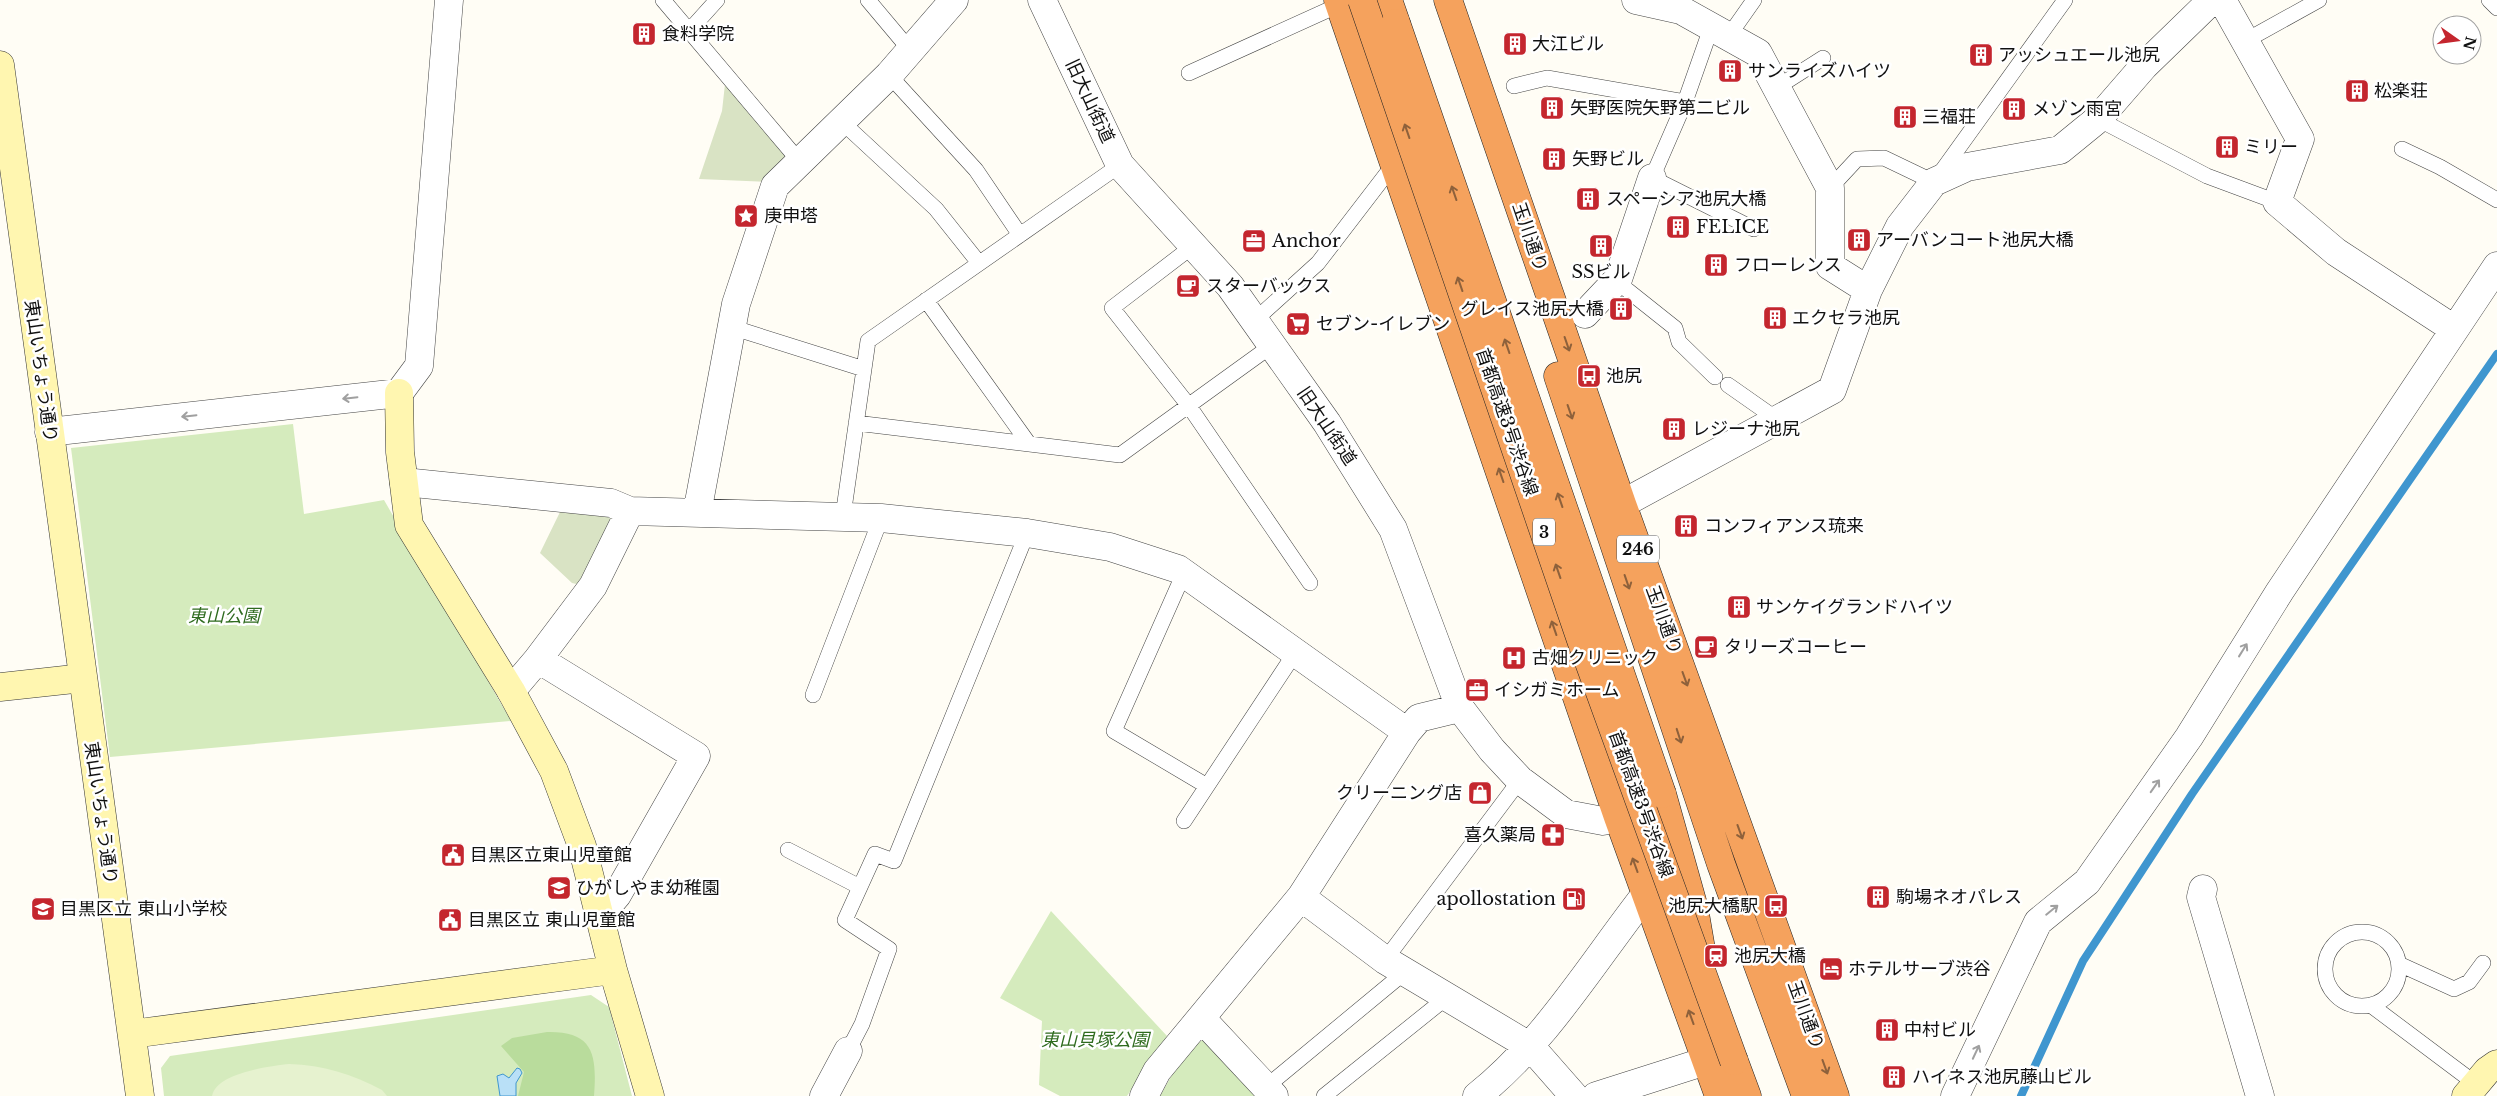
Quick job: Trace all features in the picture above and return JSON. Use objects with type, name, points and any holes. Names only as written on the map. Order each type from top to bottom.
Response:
[{"type":"highway","points":[[1388,0],[1662,794],[1694,908],[1724,1096]]},
{"type":"highway","points":[[1433,0],[1721,864],[1806,1096]]},
{"type":"highway","name":"玉川通り","points":[[1448,0],[1622,504],[1835,1096]]},
{"type":"highway","points":[[1346,2],[1394,164],[1618,817],[1720,1096]]},
{"type":"highway","name":"首都高速3号渋谷線","points":[[1346,2],[1581,640],[1745,1096]]},
{"type":"highway","points":[[1721,864],[1752,986],[1787,1096]]},
{"type":"street","points":[[449,0],[419,366],[399,393],[400,452],[409,525],[511,691],[554,771],[582,846],[613,970],[650,1096]]},
{"type":"street","points":[[697,513],[736,304],[775,186],[889,75],[954,0]]},
{"type":"street","name":"旧大山街道","points":[[1042,0],[1120,165],[1230,286],[1327,422],[1393,529],[1460,708],[1492,750],[1520,780],[1566,814],[1603,821],[1618,817]]},
{"type":"street","points":[[1637,0],[1681,10],[1758,53],[1830,188],[1830,266],[1868,290]]},
{"type":"street","points":[[1622,504],[1832,390],[1868,290],[1900,226],[1934,182],[1967,167],[2060,150],[2098,119],[2144,66],[2212,0]]},
{"type":"street","points":[[2222,0],[2300,139],[2277,202],[2336,252],[2454,329]]},
{"type":"street","name":"東山いちょう通り","points":[[0,65],[140,1096]]},
{"type":"street","points":[[1585,314],[1618,278],[1652,178]]},
{"type":"street","points":[[1954,1096],[2038,922],[2087,882],[2189,737],[2280,592],[2497,266]]},
{"type":"street","points":[[50,432],[399,393]]},
{"type":"street","points":[[404,482],[611,503],[630,511],[881,518],[1027,533],[1110,547],[1184,573],[1407,732]]},
{"type":"street","points":[[511,691],[538,659],[593,586],[630,511]]},
{"type":"street","points":[[538,659],[696,756],[617,895],[600,915]]},
{"type":"street","points":[[0,687],[83,678]]},
{"type":"street","points":[[1144,1096],[1157,1070],[1301,897],[1407,732],[1419,718],[1460,708]]},
{"type":"street","points":[[2203,889],[2201,897],[2260,1096]]},
{"type":"street","points":[[1477,1096],[1500,1078],[1530,1047],[1646,894]]},
{"type":"street","points":[[1301,897],[1395,966],[1530,1047],[1574,1096]]},
{"type":"street","points":[[132,1034],[613,970]]},
{"type":"street","points":[[1201,1018],[1270,1092]]},
{"type":"street","points":[[824,1096],[848,1051]]},
{"type":"street","points":[[1596,1096],[1706,1060]]},
{"type":"street","points":[[2471,1090],[2497,1064]]},
{"type":"lane","points":[[663,0],[800,162]]},
{"type":"lane","points":[[689,31],[717,0]]},
{"type":"lane","points":[[868,0],[910,50]]},
{"type":"lane","points":[[1754,0],[1720,33],[1652,178],[1754,229]]},
{"type":"lane","points":[[1830,188],[1857,159],[1884,158],[1934,182],[2066,0]]},
{"type":"lane","points":[[2245,41],[2319,0]]},
{"type":"lane","points":[[2489,0],[2497,8]]},
{"type":"lane","points":[[1189,73],[1346,2]]},
{"type":"lane","points":[[1776,88],[1823,58]]},
{"type":"lane","points":[[889,75],[976,170],[1020,235]]},
{"type":"lane","points":[[1514,86],[1547,78],[1686,102]]},
{"type":"lane","points":[[2098,119],[2207,176],[2277,202]]},
{"type":"lane","points":[[842,122],[936,209],[979,264]]},
{"type":"lane","points":[[2402,149],[2440,167],[2497,200]]},
{"type":"lane","points":[[1254,321],[1318,263],[1394,164]]},
{"type":"lane","points":[[843,516],[868,341],[1120,165]]},
{"type":"lane","points":[[1193,246],[1112,308],[1189,406],[1310,583]]},
{"type":"lane","points":[[1618,278],[1626,289],[1675,328],[1680,342],[1714,377]]},
{"type":"lane","points":[[926,300],[1029,444]]},
{"type":"lane","points":[[731,328],[864,369]]},
{"type":"lane","points":[[856,423],[1120,455],[1271,346]]},
{"type":"lane","points":[[1728,385],[1778,420]]},
{"type":"lane","points":[[813,695],[881,518]]},
{"type":"lane","points":[[848,1051],[862,1024],[889,949],[845,920],[875,854],[894,861],[1027,533]]},
{"type":"lane","points":[[1184,573],[1114,731],[1207,786]]},
{"type":"lane","points":[[1184,821],[1295,653]]},
{"type":"lane","points":[[1270,1092],[1395,966],[1520,780]]},
{"type":"lane","points":[[788,850],[860,887]]},
{"type":"lane","points":[[2364,932],[2377,935],[2388,942],[2395,952],[2399,964],[2399,975],[2390,994],[2372,1006],[2359,1007],[2347,1004],[2336,996],[2328,986],[2325,973],[2326,960],[2331,949],[2340,939],[2351,933],[2364,932]]},
{"type":"lane","points":[[2399,964],[2454,988],[2469,982],[2483,963]]},
{"type":"lane","points":[[1324,1096],[1446,998]]},
{"type":"lane","points":[[2372,1006],[2471,1090]]},
{"type":"green space","points":[[725,84],[792,159],[772,182],[699,179],[722,111]]},
{"type":"green space","name":"東山公園","points":[[293,424],[304,514],[384,500],[511,721],[110,757],[71,448]]},
{"type":"green space","points":[[560,512],[620,516],[585,586],[572,583],[540,553]]},
{"type":"green space","name":"東山貝塚公園","points":[[1051,911],[1167,1036],[1127,1096],[1060,1096],[1039,1085],[1042,1021],[1000,998]]},
{"type":"green space","points":[[591,995],[609,1007],[632,1096],[164,1096],[161,1068],[170,1056]]},
{"type":"green space","points":[[547,1032],[575,1036],[589,1048],[595,1069],[594,1096],[518,1096],[524,1072],[501,1046],[512,1038]]},
{"type":"green space","points":[[1205,1038],[1264,1096],[1160,1096],[1184,1054]]},
{"type":"green space","points":[[289,1064],[326,1068],[348,1075],[382,1090],[387,1096],[212,1096],[216,1088],[233,1076],[257,1069]]},
{"type":"water","points":[[517,1068],[522,1073],[516,1083],[516,1096],[500,1096],[497,1076],[503,1074],[509,1078]]},
{"type":"waterway","points":[[2021,1096],[2083,961],[2192,794],[2497,354]]},
{"type":"place","name":"食料学院","points":[[644,34]]},
{"type":"place","name":"大江ビル","points":[[1515,44]]},
{"type":"place","name":"アッシュエール池尻","points":[[1981,55]]},
{"type":"place","name":"サンライズハイツ","points":[[1730,71]]},
{"type":"place","name":"松楽荘","points":[[2357,91]]},
{"type":"place","name":"矢野医院矢野第二ビル","points":[[1552,108]]},
{"type":"place","name":"メゾン雨宮","points":[[2014,109]]},
{"type":"place","name":"三福荘","points":[[1905,117]]},
{"type":"place","name":"ミリー","points":[[2227,147]]},
{"type":"place","name":"矢野ビル","points":[[1554,159]]},
{"type":"place","name":"スペーシア池尻大橋","points":[[1588,199]]},
{"type":"place","name":"庚申塔","points":[[746,216]]},
{"type":"place","name":"FELICE","points":[[1678,227]]},
{"type":"place","name":"アーバンコート池尻大橋","points":[[1859,240]]},
{"type":"place","name":"Anchor","points":[[1254,241]]},
{"type":"place","name":"SSビル","points":[[1601,246]]},
{"type":"place","name":"フローレンス","points":[[1716,265]]},
{"type":"place","name":"スターバックス","points":[[1188,286]]},
{"type":"place","name":"グレイス池尻大橋","points":[[1621,309]]},
{"type":"place","name":"エクセラ池尻","points":[[1775,318]]},
{"type":"place","name":"セブン-イレブン","points":[[1298,324]]},
{"type":"place","name":"池尻","points":[[1589,376]]},
{"type":"place","name":"レジーナ池尻","points":[[1674,429]]},
{"type":"place","name":"コンフィアンス琉来","points":[[1686,526]]},
{"type":"place","name":"サンケイグランドハイツ","points":[[1739,607]]},
{"type":"place","name":"タリーズコーヒー","points":[[1706,647]]},
{"type":"place","name":"古畑クリニック","points":[[1514,658]]},
{"type":"place","name":"イシガミホーム","points":[[1477,690]]},
{"type":"place","name":"クリーニング店","points":[[1480,793]]},
{"type":"place","name":"喜久薬局","points":[[1553,835]]},
{"type":"place","name":"目黒区立東山児童館","points":[[453,855]]},
{"type":"place","name":"ひがしやま幼稚園","points":[[559,888]]},
{"type":"place","name":"駒場ネオパレス","points":[[1878,897]]},
{"type":"place","name":"apollostation","points":[[1574,899]]},
{"type":"place","name":"池尻大橋駅","points":[[1776,906]]},
{"type":"place","name":"目黒区立 東山小学校","points":[[43,909]]},
{"type":"place","name":"目黒区立 東山児童館","points":[[450,920]]},
{"type":"place","name":"池尻大橋","points":[[1716,956]]},
{"type":"place","name":"ホテルサーブ渋谷","points":[[1831,969]]},
{"type":"place","name":"中村ビル","points":[[1887,1030]]},
{"type":"place","name":"ハイネス池尻藤山ビル","points":[[1894,1077]]}]
